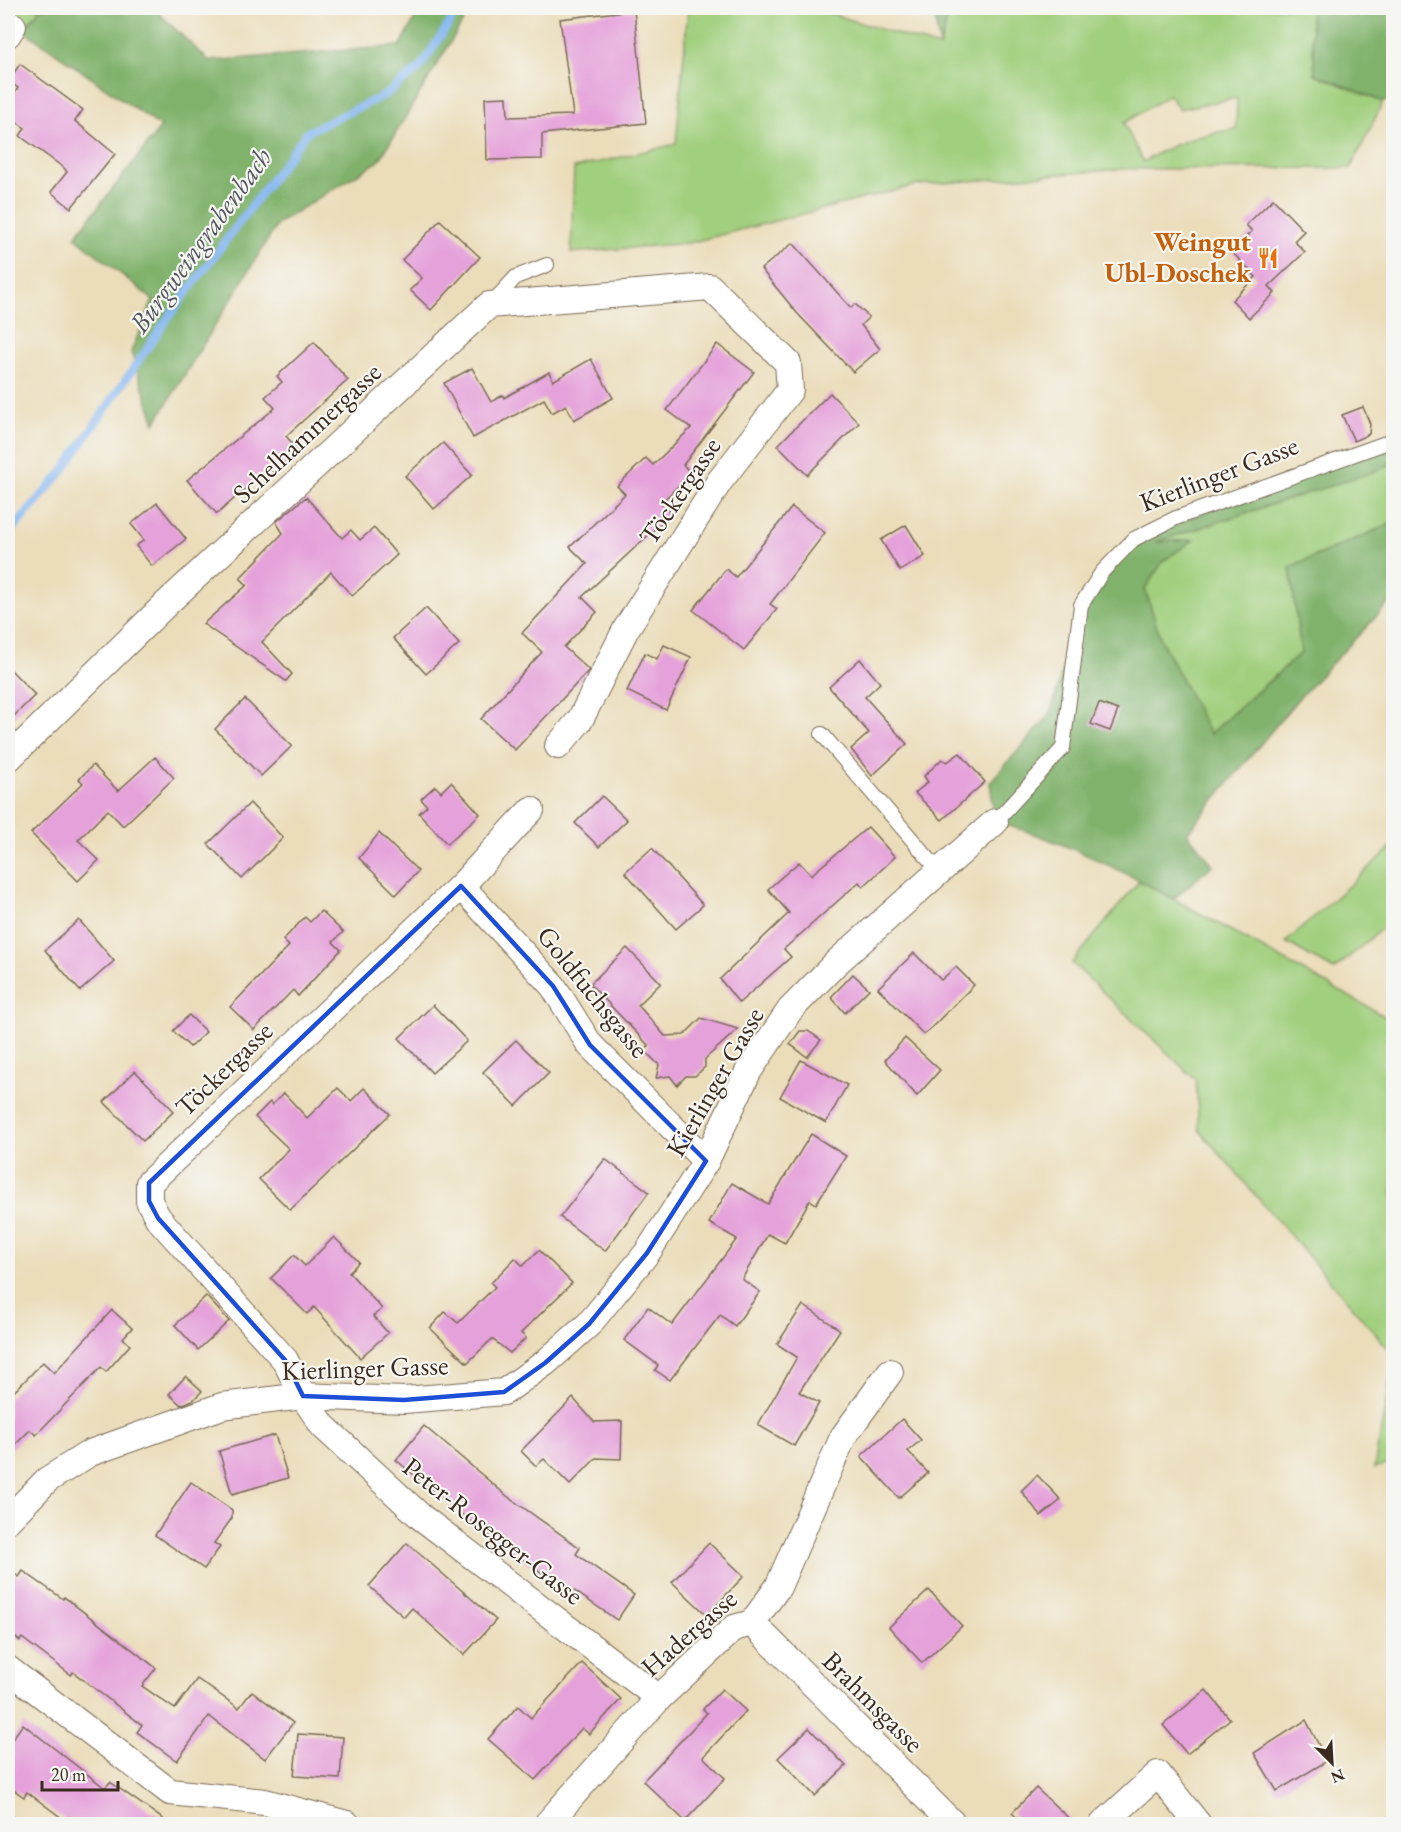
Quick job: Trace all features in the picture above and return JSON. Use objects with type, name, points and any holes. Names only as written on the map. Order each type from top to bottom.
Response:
[{"type":"street","name":"Töckergasse","points":[[489,305],[710,287],[788,363],[790,390],[719,482],[626,629],[580,720],[558,746]]},
{"type":"street","name":"Schelhammergasse","points":[[8,759],[167,603],[489,305]]},
{"type":"street","name":"Töckergasse","points":[[303,1396],[285,1360],[158,1218],[149,1201],[149,1183],[461,886],[531,810]]},
{"type":"street","name":"Kierlinger Gasse","points":[[8,1520],[47,1480],[90,1453],[222,1406],[303,1396],[404,1400],[504,1392],[545,1363],[589,1324],[647,1253],[706,1161],[748,1072],[790,1010],[836,963],[995,822]]},
{"type":"street","name":"Goldfuchsgasse","points":[[461,886],[553,986],[590,1045],[706,1161]]},
{"type":"street","name":"Hadergasse","points":[[547,1824],[659,1698],[734,1628],[752,1623],[778,1587],[843,1437],[890,1372]]},
{"type":"street","name":"Peter-Rosegger-Gasse","points":[[303,1396],[323,1425],[421,1517],[659,1698]]},
{"type":"street","name":"Brahmsgasse","points":[[752,1623],[953,1824]]},
{"type":"street","points":[[8,1669],[170,1792],[265,1802],[347,1824]]},
{"type":"street","points":[[1102,1824],[1158,1774],[1198,1824]]},
{"type":"lane","points":[[489,305],[516,277],[548,266]]},
{"type":"lane","name":"Kierlinger Gasse","points":[[995,822],[1063,748],[1081,605],[1102,572],[1134,539],[1176,518],[1394,440]]},
{"type":"lane","points":[[822,734],[939,872]]},
{"type":"highlighted area","points":[[461,886],[553,986],[590,1045],[706,1161],[647,1253],[589,1324],[545,1363],[504,1392],[404,1400],[303,1396],[285,1360],[158,1218],[149,1201],[149,1183]]},
{"type":"green space","points":[[8,8],[41,8],[23,30],[8,18]]},
{"type":"green space","points":[[41,8],[153,8],[209,61],[400,46],[421,8],[471,8],[379,161],[278,223],[155,423],[131,352],[153,300],[75,237],[161,127],[23,30]]},
{"type":"green space","points":[[688,8],[812,8],[939,47],[950,8],[1310,8],[1315,74],[1383,102],[1351,168],[1125,169],[917,185],[689,243],[571,253],[574,168],[676,144]],"holes":[[[1169,95],[1179,109],[1237,98],[1236,129],[1188,140],[1143,162],[1124,123]]]},
{"type":"green space","points":[[933,8],[950,8],[940,47]]},
{"type":"green space","points":[[1310,8],[1393,8],[1393,100],[1383,102],[1315,74]]},
{"type":"green space","points":[[1393,440],[1393,463],[1373,472],[1156,542],[1194,540],[1163,561],[1145,589],[1161,640],[1210,734],[1301,653],[1290,567],[1393,523],[1393,599],[1298,699],[1187,833],[1213,865],[1173,899],[1086,855],[1041,836],[995,822],[990,782],[1050,715],[1081,605],[1134,539]]},
{"type":"green space","points":[[1393,463],[1393,523],[1290,567],[1301,653],[1209,734],[1161,640],[1145,589],[1163,561],[1193,540],[1153,543]]},
{"type":"green space","points":[[1393,846],[1393,919],[1334,970],[1286,942]]},
{"type":"green space","points":[[1140,880],[1393,1021],[1393,1354],[1199,1130],[1196,1080],[1072,963]]},
{"type":"green space","points":[[1393,1364],[1393,1463],[1374,1468]]},
{"type":"building","points":[[634,10],[646,123],[542,134],[542,159],[487,160],[485,98],[507,97],[508,117],[573,115],[560,19]]},
{"type":"building","points":[[20,64],[83,110],[75,121],[115,154],[71,208],[51,192],[67,172],[20,136],[25,128],[8,116],[8,102],[18,88],[8,81]]},
{"type":"building","name":"Weingut Ubl-Doschek","points":[[1273,199],[1304,231],[1294,241],[1305,252],[1269,286],[1275,293],[1249,318],[1232,300],[1256,277],[1231,251],[1252,231],[1246,225]]},
{"type":"building","points":[[440,220],[480,257],[431,310],[410,290],[422,278],[402,260]]},
{"type":"building","points":[[793,243],[851,308],[855,304],[869,317],[861,325],[880,349],[853,372],[797,313],[761,269]]},
{"type":"building","points":[[314,342],[348,380],[286,436],[298,450],[273,472],[269,468],[217,514],[187,480],[275,408],[265,397],[282,382],[277,376]]},
{"type":"building","points":[[717,344],[754,372],[683,465],[691,473],[661,503],[672,513],[582,597],[597,612],[564,647],[589,670],[515,750],[481,719],[542,652],[522,633],[587,564],[570,547],[625,494],[617,486],[646,458],[653,465],[691,428],[667,410]]},
{"type":"building","points":[[591,359],[613,398],[574,420],[566,405],[552,413],[544,399],[473,438],[444,383],[472,368],[491,402],[503,395],[504,398],[549,372],[553,381]]},
{"type":"building","points":[[830,393],[859,423],[807,475],[778,445]]},
{"type":"building","points":[[1363,407],[1370,424],[1369,434],[1354,441],[1342,415]]},
{"type":"building","points":[[443,443],[472,475],[434,509],[405,476]]},
{"type":"building","points":[[306,497],[342,538],[351,530],[360,540],[374,528],[397,555],[352,596],[331,572],[262,642],[292,674],[286,681],[203,624],[247,585],[240,578],[283,533],[276,522]]},
{"type":"building","points":[[157,503],[186,539],[152,566],[136,546],[144,540],[131,524]]},
{"type":"building","points":[[792,507],[825,533],[770,604],[777,609],[744,650],[693,610],[726,569],[736,577]]},
{"type":"building","points":[[906,525],[925,556],[900,571],[881,540]]},
{"type":"building","points":[[426,608],[459,644],[426,674],[393,638]]},
{"type":"building","points":[[664,645],[691,657],[666,710],[627,691],[645,653],[657,659]]},
{"type":"building","points":[[860,659],[880,683],[865,697],[907,744],[872,776],[851,749],[869,733],[829,687]]},
{"type":"building","points":[[8,667],[35,695],[8,722]]},
{"type":"building","points":[[245,699],[292,746],[261,776],[215,729]]},
{"type":"building","points":[[1099,703],[1118,710],[1110,731],[1091,724]]},
{"type":"building","points":[[960,753],[985,782],[942,820],[915,793],[928,782],[924,776],[942,759],[947,762]]},
{"type":"building","points":[[155,757],[174,778],[123,826],[108,810],[78,840],[99,860],[78,881],[31,833],[83,783],[79,779],[93,765],[118,791]]},
{"type":"building","points":[[451,782],[480,814],[447,844],[419,813],[427,806],[421,799],[435,786],[441,792]]},
{"type":"building","points":[[602,796],[627,820],[599,847],[575,823]]},
{"type":"building","points":[[250,803],[283,838],[242,879],[208,844]]},
{"type":"building","points":[[868,827],[895,857],[863,887],[859,882],[784,949],[791,957],[739,1003],[720,979],[789,913],[768,889],[799,862],[811,875]]},
{"type":"building","points":[[379,833],[418,871],[396,895],[359,858]]},
{"type":"building","points":[[652,848],[703,905],[676,929],[625,872]]},
{"type":"building","points":[[321,911],[343,932],[333,942],[341,950],[298,996],[293,990],[254,1030],[230,1007],[289,946],[283,940],[305,917],[310,922]]},
{"type":"building","points":[[79,920],[114,961],[80,991],[45,950]]},
{"type":"building","points":[[627,948],[661,983],[638,1005],[665,1036],[684,1035],[701,1018],[738,1029],[705,1059],[705,1067],[695,1076],[686,1076],[677,1085],[670,1076],[656,1078],[659,1065],[644,1050],[649,1046],[590,984]]},
{"type":"building","points":[[914,953],[941,980],[956,967],[974,985],[924,1035],[878,988]]},
{"type":"building","points":[[853,974],[869,989],[845,1013],[831,997]]},
{"type":"building","points":[[433,1005],[467,1041],[432,1073],[399,1038]]},
{"type":"building","points":[[189,1015],[206,1032],[190,1047],[173,1031]]},
{"type":"building","points":[[800,1031],[808,1031],[821,1040],[807,1057],[790,1044]]},
{"type":"building","points":[[905,1038],[940,1070],[917,1096],[885,1060]]},
{"type":"building","points":[[516,1040],[549,1073],[516,1106],[483,1072]]},
{"type":"building","points":[[801,1060],[847,1085],[826,1123],[780,1097]]},
{"type":"building","points":[[135,1071],[174,1111],[143,1141],[104,1102]]},
{"type":"building","points":[[338,1088],[351,1101],[364,1088],[390,1114],[290,1210],[259,1179],[289,1149],[255,1117],[270,1102],[272,1105],[284,1093],[307,1118]]},
{"type":"building","points":[[811,1134],[846,1156],[816,1204],[810,1200],[785,1243],[768,1234],[742,1279],[760,1292],[735,1326],[720,1315],[670,1380],[655,1370],[658,1365],[624,1340],[648,1307],[672,1325],[737,1239],[709,1223],[732,1183],[768,1204]]},
{"type":"building","points":[[605,1159],[649,1192],[605,1251],[560,1217]]},
{"type":"building","points":[[334,1237],[359,1262],[349,1272],[382,1309],[373,1316],[388,1333],[360,1358],[314,1307],[307,1314],[271,1278],[294,1255],[305,1266]]},
{"type":"building","points":[[539,1250],[572,1283],[521,1333],[526,1338],[510,1353],[492,1339],[467,1363],[430,1328],[445,1312],[458,1323],[495,1287],[491,1283],[515,1258],[523,1266]]},
{"type":"building","points":[[206,1296],[229,1321],[198,1350],[175,1325]]},
{"type":"building","points":[[803,1305],[840,1330],[799,1392],[819,1403],[794,1446],[758,1425],[797,1357],[777,1344]]},
{"type":"building","points":[[112,1310],[132,1328],[123,1338],[130,1345],[106,1372],[101,1367],[36,1435],[30,1430],[8,1452],[8,1398],[43,1362],[54,1373]]},
{"type":"building","points":[[186,1376],[202,1391],[193,1400],[181,1405],[169,1394]]},
{"type":"building","points":[[573,1398],[594,1422],[622,1421],[621,1459],[596,1458],[570,1485],[544,1459],[536,1466],[521,1451]]},
{"type":"building","points":[[902,1419],[921,1440],[908,1451],[928,1473],[899,1498],[861,1456]]},
{"type":"building","points":[[424,1426],[507,1496],[580,1548],[576,1554],[634,1595],[617,1620],[557,1579],[555,1582],[476,1526],[396,1460]]},
{"type":"building","points":[[275,1435],[288,1478],[232,1494],[219,1451]]},
{"type":"building","points":[[1037,1475],[1061,1500],[1041,1516],[1021,1491]]},
{"type":"building","points":[[191,1482],[232,1510],[232,1518],[214,1543],[220,1547],[204,1569],[155,1535]]},
{"type":"building","points":[[407,1543],[496,1620],[464,1655],[412,1608],[404,1617],[369,1586]]},
{"type":"building","points":[[709,1543],[744,1576],[707,1615],[672,1582]]},
{"type":"building","points":[[8,1569],[19,1577],[23,1571],[63,1599],[64,1597],[156,1668],[142,1686],[175,1709],[197,1679],[239,1708],[252,1691],[293,1723],[265,1759],[209,1716],[177,1761],[137,1732],[142,1725],[73,1672],[71,1675],[22,1638],[20,1641],[8,1632]]},
{"type":"building","points":[[929,1590],[962,1626],[922,1663],[889,1627]]},
{"type":"building","points":[[582,1663],[621,1699],[589,1734],[582,1728],[535,1780],[488,1739],[518,1706],[531,1718]]},
{"type":"building","points":[[722,1689],[746,1711],[703,1757],[725,1778],[685,1821],[643,1781],[707,1713],[703,1709]]},
{"type":"building","points":[[1206,1690],[1230,1719],[1187,1754],[1163,1725]]},
{"type":"building","points":[[1306,1720],[1327,1761],[1277,1791],[1254,1753]]},
{"type":"building","points":[[23,1724],[105,1788],[110,1782],[170,1824],[70,1824],[27,1792],[24,1797],[8,1786],[8,1745]]},
{"type":"building","points":[[809,1728],[846,1766],[815,1796],[778,1758]]},
{"type":"building","points":[[298,1734],[343,1737],[340,1779],[294,1776]]},
{"type":"building","points":[[1036,1788],[1075,1824],[1024,1824],[1012,1813]]},
{"type":"waterway","name":"Burgweingrabenbach","points":[[8,535],[63,471],[168,318],[307,132],[385,95],[420,68],[459,8]]},
{"type":"place","name":"Weingut Ubl-Doschek","points":[[1268,258]]}]
